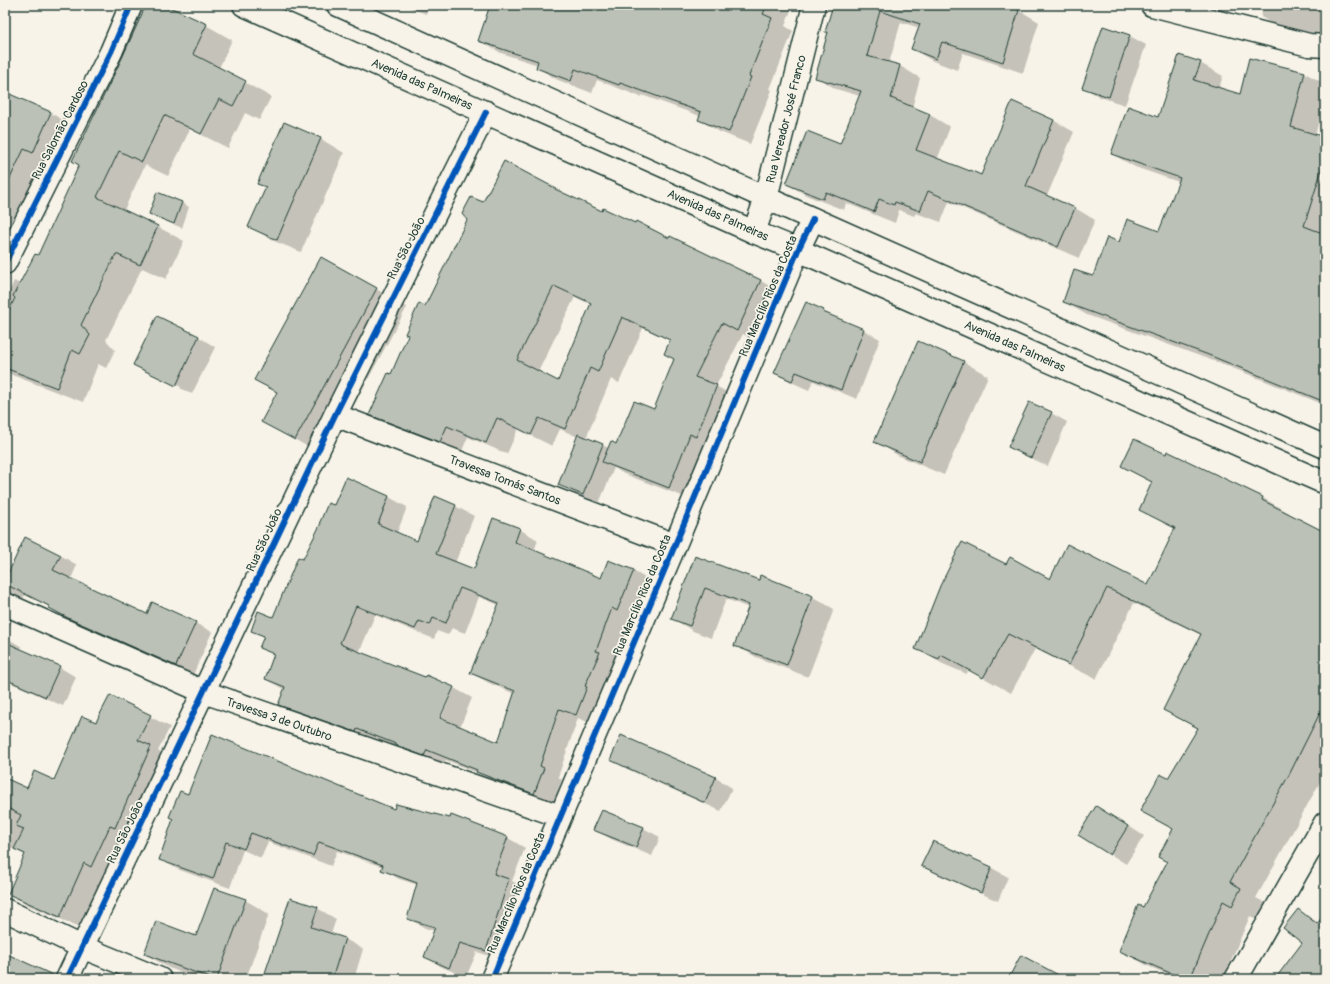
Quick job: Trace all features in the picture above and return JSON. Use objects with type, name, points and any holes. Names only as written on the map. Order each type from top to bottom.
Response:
[{"type":"street","name":"Rua Salomão Cardoso","points":[[5,263],[111,52],[131,5]]},
{"type":"street","name":"Avenida das Palmeiras","points":[[244,5],[754,232],[798,250],[1325,483]]},
{"type":"street","points":[[338,5],[766,198],[1325,447]]},
{"type":"street","name":"Rua Vereador José Franco","points":[[754,232],[766,198],[814,5]]},
{"type":"street","points":[[1152,5],[1309,45],[1325,46]]},
{"type":"street","name":"Rua São João","points":[[67,979],[335,416],[486,112]]},
{"type":"street","name":"Rua Marcílio Rios da Costa","points":[[492,979],[798,250],[813,219]]},
{"type":"street","name":"Travessa Tomás Santos","points":[[335,416],[675,545]]},
{"type":"street","name":"Travessa 3 de Outubro","points":[[5,604],[204,692],[560,816]]},
{"type":"street","points":[[1236,979],[1325,823]]},
{"type":"street","points":[[5,910],[82,947],[160,979]]},
{"type":"building","points":[[146,5],[165,5],[207,24],[193,54],[246,81],[233,106],[219,99],[201,134],[164,115],[142,162],[119,151],[97,197],[158,226],[140,265],[116,254],[81,325],[90,335],[80,354],[72,350],[57,388],[5,368],[5,318],[15,298],[13,296],[35,254],[38,255],[79,165],[72,161]]},
{"type":"building","points":[[490,5],[767,5],[763,14],[772,18],[729,132],[698,120],[701,112],[620,83],[619,85],[575,69],[571,81],[536,68],[538,61],[478,41]]},
{"type":"building","points":[[833,5],[1006,5],[1019,10],[1003,62],[942,42],[936,59],[911,49],[920,24],[880,11],[867,56],[900,65],[891,98],[930,114],[916,150],[981,175],[1012,101],[1054,120],[1026,186],[1075,208],[1058,247],[928,191],[920,211],[895,202],[894,205],[879,199],[874,212],[826,192],[823,199],[786,184],[807,131],[840,144],[861,91],[815,78],[828,32],[825,32]]},
{"type":"building","points":[[1103,26],[1130,35],[1109,97],[1082,88]]},
{"type":"building","points":[[1179,55],[1201,62],[1194,80],[1240,94],[1249,58],[1305,72],[1291,127],[1325,137],[1325,159],[1304,226],[1325,234],[1325,402],[1206,354],[1063,302],[1074,270],[1093,276],[1107,237],[1119,242],[1127,219],[1159,231],[1180,178],[1111,154],[1128,106],[1158,117]]},
{"type":"building","points":[[5,92],[51,112],[33,153],[24,149],[5,189]]},
{"type":"building","points":[[284,122],[321,138],[277,240],[248,227],[266,187],[257,184]]},
{"type":"building","points":[[504,161],[555,189],[602,211],[603,208],[635,223],[636,221],[669,238],[670,236],[761,280],[737,331],[722,323],[695,377],[717,385],[696,437],[690,434],[669,488],[602,462],[611,441],[616,444],[634,401],[654,409],[674,359],[664,354],[670,340],[622,317],[598,372],[590,368],[565,429],[539,418],[531,435],[497,418],[486,443],[447,426],[440,442],[369,415],[388,373],[391,374],[408,335],[405,334],[419,303],[425,306],[467,220],[462,214],[471,197],[483,202]],"holes":[[[554,286],[591,303],[558,381],[517,360]]]},
{"type":"building","points":[[157,192],[182,202],[174,224],[149,214]]},
{"type":"building","points":[[321,257],[377,288],[295,440],[261,422],[277,392],[254,380]]},
{"type":"building","points":[[806,302],[824,310],[823,312],[864,329],[841,390],[796,372],[792,381],[774,373]]},
{"type":"building","points":[[157,316],[199,336],[176,386],[133,365]]},
{"type":"building","points":[[918,341],[964,361],[920,462],[874,442]]},
{"type":"building","points":[[1029,402],[1052,412],[1031,458],[1008,447]]},
{"type":"building","points":[[578,434],[603,444],[583,495],[558,485]]},
{"type":"building","points":[[1134,439],[1166,454],[1167,451],[1263,497],[1262,500],[1325,532],[1325,703],[1290,773],[1230,882],[1241,888],[1232,906],[1223,901],[1190,979],[1184,979],[1119,951],[1138,905],[1143,907],[1167,862],[1158,857],[1173,829],[1140,811],[1160,774],[1168,778],[1198,728],[1163,710],[1201,634],[1107,588],[1069,665],[1008,634],[983,678],[941,655],[939,659],[915,649],[940,586],[962,542],[1006,564],[1010,557],[1050,579],[1067,544],[1148,585],[1175,528],[1139,510],[1152,482],[1121,466]]},
{"type":"building","points":[[346,477],[389,496],[378,524],[417,541],[435,496],[456,505],[436,554],[474,569],[493,518],[520,528],[515,542],[601,578],[608,560],[634,570],[617,611],[612,608],[596,651],[600,652],[585,686],[587,687],[576,715],[559,709],[540,766],[544,768],[534,794],[476,772],[477,770],[427,750],[424,756],[357,729],[356,732],[278,705],[285,687],[265,679],[274,654],[259,648],[264,636],[251,631],[258,611],[273,617],[298,557],[303,559],[321,523],[320,522],[328,503],[334,505]],"holes":[[[460,588],[499,603],[470,673],[515,691],[498,742],[440,718],[454,687],[340,643],[356,606],[415,629],[419,621],[430,625],[433,618],[446,623]]]},
{"type":"building","points":[[25,537],[61,555],[53,570],[147,614],[152,602],[196,622],[176,666],[70,619],[49,608],[49,606],[5,584],[5,580]]},
{"type":"building","points":[[695,556],[759,580],[760,575],[813,596],[787,665],[734,646],[749,605],[705,588],[690,626],[671,619]]},
{"type":"building","points":[[5,642],[60,666],[46,697],[5,679]]},
{"type":"building","points":[[110,695],[151,715],[138,740],[151,746],[115,828],[110,826],[91,867],[84,863],[60,917],[8,894],[25,854],[14,849],[24,829],[16,826],[21,815],[5,807],[5,778],[27,788],[34,771],[54,780],[82,716],[96,722]]},
{"type":"building","points":[[212,734],[394,809],[396,804],[450,818],[451,815],[508,837],[494,874],[509,879],[486,951],[460,943],[449,968],[424,957],[435,927],[407,919],[417,883],[381,870],[383,865],[319,842],[313,856],[251,833],[244,849],[226,842],[213,879],[159,860],[173,819],[169,817],[180,791],[188,794]]},
{"type":"building","points":[[621,735],[716,777],[705,803],[610,760]]},
{"type":"building","points":[[1096,806],[1128,826],[1110,855],[1078,835]]},
{"type":"building","points":[[602,810],[644,827],[636,847],[593,830]]},
{"type":"building","points":[[933,841],[992,867],[981,893],[921,866]]},
{"type":"building","points":[[214,888],[246,899],[217,979],[213,979],[144,954],[156,921],[196,936]]},
{"type":"building","points":[[290,898],[318,907],[311,927],[345,938],[332,979],[263,979]]},
{"type":"building","points":[[1298,909],[1317,924],[1325,913],[1325,979],[1275,979],[1302,943],[1283,928]]},
{"type":"building","points":[[5,953],[55,976],[55,979],[5,979]]},
{"type":"building","points":[[1021,955],[1066,979],[1008,979]]},
{"type":"cycle path","points":[[5,263],[111,52],[131,5]]},
{"type":"cycle path","points":[[67,979],[335,415],[486,112]]},
{"type":"cycle path","points":[[492,979],[798,250],[813,219]]}]
